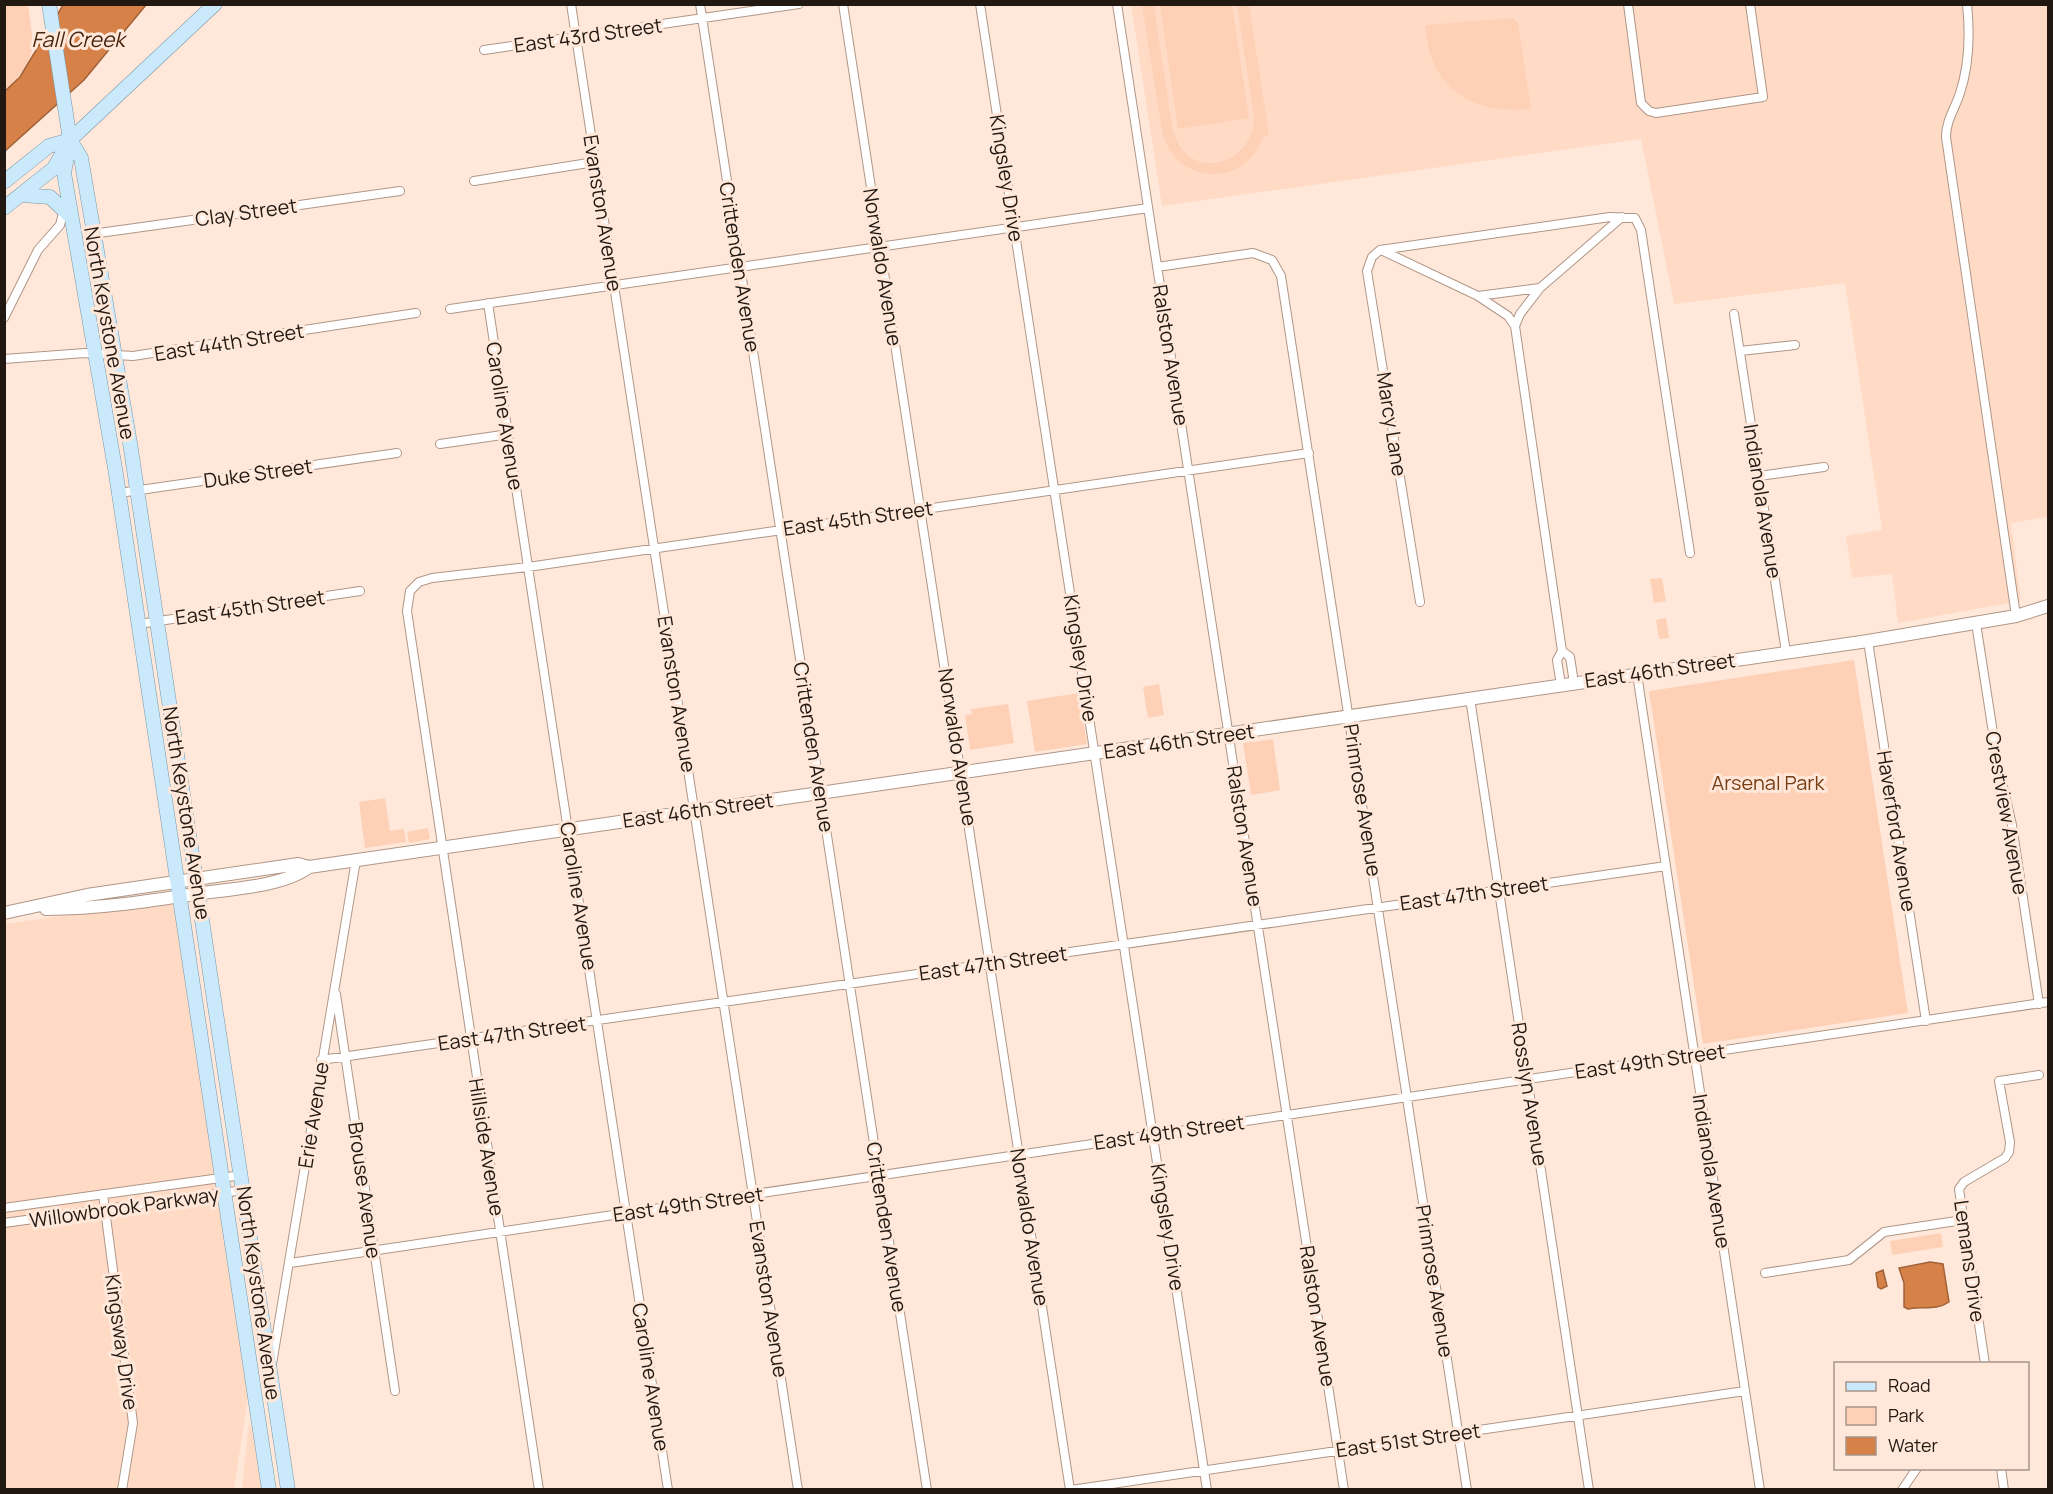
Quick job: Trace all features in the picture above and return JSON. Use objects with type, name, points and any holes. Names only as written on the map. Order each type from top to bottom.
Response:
[{"type":"main road","name":"North Keystone Avenue","points":[[49,4],[69,140],[64,173],[67,208],[96,353],[119,493],[224,1178],[269,1490]]},
{"type":"main road","points":[[4,208],[54,168],[69,140],[215,4]]},
{"type":"main road","name":"North Keystone Avenue","points":[[69,140],[81,158],[92,234],[138,490],[288,1490]]},
{"type":"main road","points":[[4,182],[49,146],[69,140]]},
{"type":"main road","points":[[21,195],[50,197],[67,208]]},
{"type":"main road","name":"East 46th Street","points":[[4,913],[87,895],[298,864],[309,867],[1868,641],[2016,616],[2049,606]]},
{"type":"main road","name":"East 46th Street","points":[[27,909],[88,909],[181,896],[299,875],[309,867]]},
{"type":"street","name":"Evanston Avenue","points":[[571,4],[798,1490]]},
{"type":"street","name":"Crittenden Avenue","points":[[700,4],[927,1490]]},
{"type":"street","name":"East 43rd Street","points":[[484,50],[798,4]]},
{"type":"street","name":"Norwaldo Avenue","points":[[843,4],[1071,1490]]},
{"type":"street","name":"Kingsley Drive","points":[[980,4],[1207,1490]]},
{"type":"street","name":"Ralston Avenue","points":[[1117,4],[1344,1490]]},
{"type":"street","points":[[1628,4],[1641,103],[1649,111],[1656,113],[1763,97],[1750,4]]},
{"type":"street","points":[[1967,4],[1967,64],[1961,90],[1946,126],[1946,137],[2016,616]]},
{"type":"street","points":[[474,181],[595,162]]},
{"type":"street","name":"Clay Street","points":[[92,234],[400,191]]},
{"type":"street","points":[[4,318],[40,247],[60,225],[67,208]]},
{"type":"street","points":[[450,309],[1148,208]]},
{"type":"street","points":[[1515,326],[1520,314],[1540,288],[1622,217]]},
{"type":"street","points":[[1380,250],[1622,217],[1635,218],[1641,230],[1690,553]]},
{"type":"street","points":[[1380,250],[1478,296],[1508,316],[1515,326],[1562,651],[1557,660],[1567,684]]},
{"type":"street","name":"Marcy Lane","points":[[1380,250],[1372,257],[1367,271],[1420,602]]},
{"type":"street","name":"Primrose Avenue","points":[[1157,267],[1253,253],[1269,258],[1277,265],[1281,276],[1467,1490]]},
{"type":"street","points":[[1478,296],[1540,288]]},
{"type":"street","name":"Caroline Avenue","points":[[488,303],[668,1490]]},
{"type":"street","name":"East 44th Street","points":[[4,359],[53,354],[96,353],[133,356],[416,313]]},
{"type":"street","name":"Indianola Avenue","points":[[1734,314],[1786,652]]},
{"type":"street","points":[[1740,351],[1795,345]]},
{"type":"street","points":[[440,444],[509,434]]},
{"type":"street","name":"Duke Street","points":[[119,493],[397,453]]},
{"type":"street","name":"East 45th Street","points":[[410,591],[428,579],[528,567],[1309,453]]},
{"type":"street","points":[[1759,476],[1824,467]]},
{"type":"street","name":"East 45th Street","points":[[139,624],[360,591]]},
{"type":"street","name":"Hillside Avenue","points":[[410,591],[407,611],[539,1490]]},
{"type":"street","name":"Crestview Avenue","points":[[1976,623],[1998,765],[2012,825],[2039,1004]]},
{"type":"street","name":"Haverford Avenue","points":[[1868,641],[1926,1021]]},
{"type":"street","points":[[1562,651],[1570,657],[1567,684]]},
{"type":"street","name":"Indianola Avenue","points":[[1637,674],[1760,1490]]},
{"type":"street","name":"Rosslyn Avenue","points":[[1470,698],[1589,1490]]},
{"type":"street","name":"Erie Avenue","points":[[271,1371],[356,860]]},
{"type":"street","name":"East 47th Street","points":[[321,1060],[1666,866]]},
{"type":"street","name":"Brouse Avenue","points":[[335,988],[395,1391]]},
{"type":"street","name":"East 49th Street","points":[[290,1263],[2049,1002]]},
{"type":"street","name":"Lemans Drive","points":[[1985,1362],[1960,1187],[2005,1158],[2009,1150],[1999,1081],[2038,1075]]},
{"type":"street","name":"Willowbrook Parkway","points":[[4,1208],[242,1175]]},
{"type":"street","name":"Willowbrook Parkway","points":[[4,1223],[244,1190]]},
{"type":"street","name":"Kingsway Drive","points":[[103,1194],[133,1420],[132,1439],[122,1490]]},
{"type":"street","points":[[1765,1273],[1849,1260],[1884,1232],[1963,1220]]},
{"type":"street","name":"East 51st Street","points":[[1071,1490],[1745,1391]]},
{"type":"street","points":[[1902,1490],[1916,1470]]},
{"type":"street","points":[[2001,1470],[2004,1490]]},
{"type":"shaded area","points":[[1131,5],[2048,5],[2048,517],[2011,523],[2021,601],[1898,623],[1892,574],[1852,578],[1846,536],[1882,530],[1845,283],[1674,304],[1641,139],[1162,206]]},
{"type":"shaded area","points":[[169,902],[177,910],[248,1398],[234,1489],[5,1489],[4,924]]},
{"type":"shaded area","points":[[253,1424],[263,1489],[242,1490],[248,1427]]},
{"type":"green space","points":[[5,5],[28,5],[32,52],[24,70],[5,91]]},
{"type":"green space","points":[[1142,5],[1154,5],[1175,136],[1183,150],[1194,159],[1207,163],[1220,162],[1233,156],[1244,147],[1251,133],[1254,117],[1237,5],[1249,5],[1269,135],[1264,136],[1255,153],[1242,165],[1227,172],[1211,174],[1195,171],[1181,162],[1169,149],[1162,131]]},
{"type":"green space","points":[[1160,5],[1232,5],[1249,118],[1178,129]]},
{"type":"green space","points":[[1513,18],[1518,23],[1531,109],[1509,110],[1490,107],[1472,102],[1457,93],[1444,81],[1435,66],[1428,47],[1425,25]]},
{"type":"green space","points":[[1662,578],[1666,601],[1654,603],[1650,579]]},
{"type":"green space","points":[[1666,618],[1669,638],[1659,639],[1656,620]]},
{"type":"green space","name":"Arsenal Park","points":[[1854,660],[1908,1013],[1703,1044],[1649,691]]},
{"type":"green space","points":[[1159,684],[1164,715],[1148,718],[1143,687]]},
{"type":"green space","points":[[1079,693],[1087,744],[1035,752],[1027,701]]},
{"type":"green space","points":[[1008,704],[1014,743],[970,750],[965,715],[972,714],[971,709]]},
{"type":"green space","points":[[1273,739],[1280,790],[1251,795],[1243,743]]},
{"type":"green space","points":[[385,798],[390,831],[404,829],[406,842],[365,848],[359,802]]},
{"type":"green space","points":[[428,828],[430,839],[409,843],[407,832]]},
{"type":"green space","points":[[1941,1233],[1943,1247],[1892,1255],[1890,1241]]},
{"type":"water","name":"Fall Creek","points":[[63,5],[146,5],[84,80],[5,151],[5,91],[20,77]]},
{"type":"water","points":[[1930,1262],[1943,1264],[1949,1302],[1934,1307],[1908,1309],[1904,1307],[1904,1283],[1899,1268]]},
{"type":"water","points":[[1883,1270],[1887,1286],[1881,1289],[1878,1287],[1876,1273]]}]
